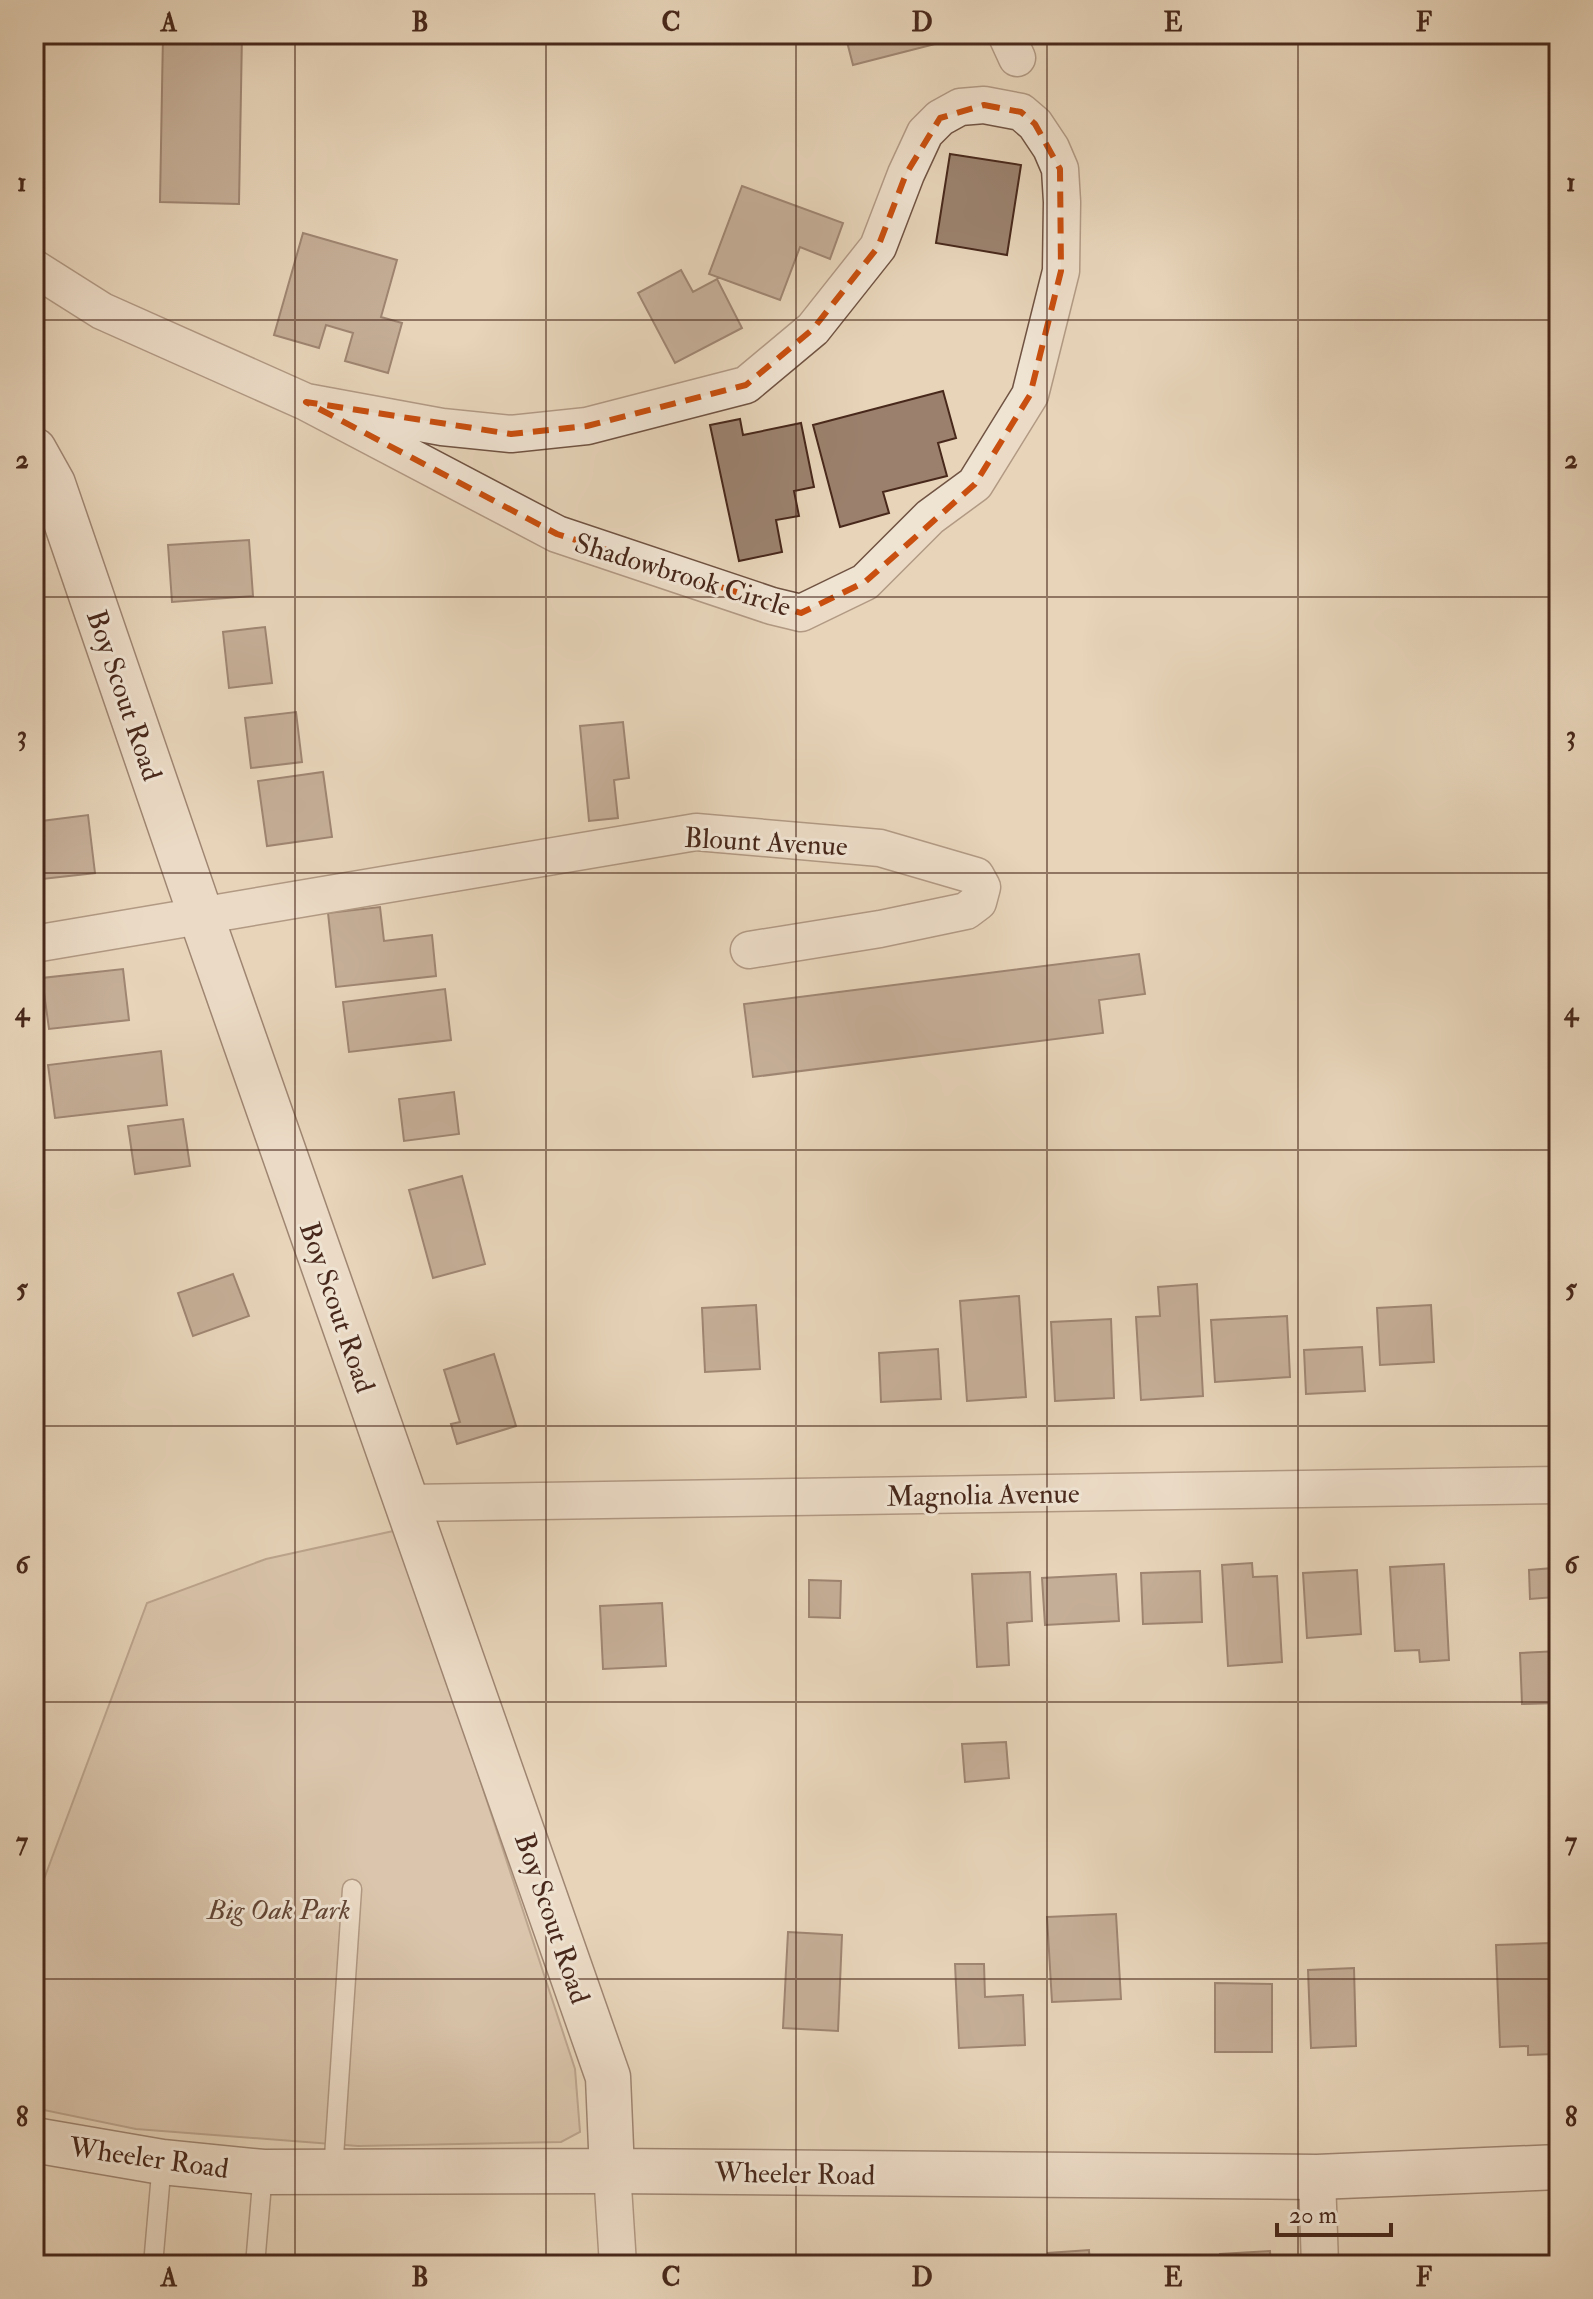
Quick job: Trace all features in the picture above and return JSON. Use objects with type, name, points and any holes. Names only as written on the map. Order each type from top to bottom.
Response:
[{"type":"street","name":"Shadowbrook Circle","points":[[34,268],[102,311],[306,402],[557,534],[801,613],[865,582],[930,517],[975,484],[1030,395],[1061,271],[1060,169],[1035,124],[1021,112],[984,105],[960,107],[940,118],[919,147],[878,247],[813,329],[746,385],[587,426],[511,434],[442,427],[306,402]]},
{"type":"street","name":"Boy Scout Road","points":[[34,450],[53,484],[608,2077],[612,2171]]},
{"type":"street","name":"Blount Avenue","points":[[34,944],[696,832],[880,848],[976,876],[982,887],[978,902],[955,914],[749,950]]},
{"type":"street","name":"Magnolia Avenue","points":[[407,1503],[1559,1485]]},
{"type":"street","name":"Wheeler Road","points":[[34,2140],[162,2162],[263,2172],[612,2171],[1317,2177],[1559,2167]]},
{"type":"street","points":[[612,2171],[618,2265]]},
{"type":"street","points":[[1317,2177],[1320,2265]]},
{"type":"lane","points":[[333,2172],[352,1889]]},
{"type":"lane","points":[[153,2265],[162,2162]]},
{"type":"lane","points":[[255,2265],[263,2172]]},
{"type":"highlighted area","points":[[984,105],[1021,112],[1035,124],[1060,169],[1061,271],[1030,395],[975,484],[865,582],[801,613],[557,534],[306,402],[511,434],[587,426],[746,385],[813,329],[878,247],[906,174],[940,118]]},
{"type":"green space","name":"Big Oak Park","points":[[398,1530],[575,2069],[580,2132],[561,2142],[358,2146],[136,2129],[34,2108],[34,1906],[147,1603],[266,1559]]},
{"type":"building","points":[[163,34],[242,34],[239,204],[160,202]]},
{"type":"building","points":[[845,34],[933,34],[935,44],[853,65]]},
{"type":"building","points":[[950,154],[1021,165],[1007,255],[936,243]]},
{"type":"building","points":[[742,186],[843,223],[830,259],[800,247],[780,300],[709,274]]},
{"type":"building","points":[[303,233],[397,260],[381,317],[402,323],[388,373],[345,361],[353,333],[326,325],[319,348],[274,335]]},
{"type":"building","points":[[681,270],[693,292],[717,279],[742,328],[675,363],[638,293]]},
{"type":"building","points":[[943,391],[956,438],[938,443],[947,476],[883,492],[889,513],[840,527],[813,425]]},
{"type":"building","points":[[740,419],[743,435],[801,423],[814,487],[794,491],[799,516],[776,520],[782,552],[739,561],[710,425]]},
{"type":"building","points":[[249,540],[253,596],[172,602],[168,545]]},
{"type":"building","points":[[265,627],[272,683],[229,688],[223,632]]},
{"type":"building","points":[[296,712],[302,762],[251,768],[245,718]]},
{"type":"building","points":[[623,722],[629,778],[614,780],[618,818],[589,821],[580,726]]},
{"type":"building","points":[[323,772],[332,837],[267,846],[258,781]]},
{"type":"building","points":[[88,815],[95,873],[34,880],[34,822]]},
{"type":"building","points":[[380,907],[384,941],[432,935],[436,976],[336,987],[328,913]]},
{"type":"building","points":[[1139,954],[1145,994],[1099,1000],[1103,1033],[753,1077],[744,1004]]},
{"type":"building","points":[[123,969],[129,1020],[49,1029],[42,978]]},
{"type":"building","points":[[445,989],[451,1040],[349,1052],[343,1002]]},
{"type":"building","points":[[161,1051],[167,1105],[55,1118],[48,1065]]},
{"type":"building","points":[[454,1092],[459,1134],[404,1141],[399,1099]]},
{"type":"building","points":[[183,1119],[190,1166],[135,1174],[128,1126]]},
{"type":"building","points":[[462,1176],[485,1264],[433,1278],[409,1190]]},
{"type":"building","points":[[233,1274],[249,1316],[193,1336],[178,1293]]},
{"type":"building","points":[[1197,1284],[1203,1396],[1141,1400],[1136,1317],[1160,1316],[1158,1287]]},
{"type":"building","points":[[1019,1296],[1026,1397],[967,1401],[960,1301]]},
{"type":"building","points":[[756,1305],[760,1369],[705,1372],[702,1308]]},
{"type":"building","points":[[1431,1305],[1434,1362],[1380,1365],[1377,1308]]},
{"type":"building","points":[[1287,1316],[1290,1377],[1215,1382],[1211,1320]]},
{"type":"building","points":[[1111,1319],[1114,1398],[1055,1401],[1051,1322]]},
{"type":"building","points":[[1362,1347],[1365,1391],[1306,1394],[1304,1350]]},
{"type":"building","points":[[938,1349],[941,1399],[881,1402],[879,1353]]},
{"type":"building","points":[[494,1354],[516,1426],[457,1444],[451,1424],[460,1422],[444,1370]]},
{"type":"building","points":[[1559,1555],[1558,1649],[1555,1597],[1530,1599],[1529,1570],[1553,1568],[1552,1556]]},
{"type":"building","points":[[1252,1563],[1253,1577],[1277,1576],[1282,1662],[1228,1666],[1222,1565]]},
{"type":"building","points":[[1444,1564],[1449,1660],[1420,1662],[1419,1650],[1395,1651],[1390,1567]]},
{"type":"building","points":[[1357,1570],[1361,1634],[1307,1638],[1303,1573]]},
{"type":"building","points":[[1200,1571],[1202,1622],[1143,1624],[1141,1573]]},
{"type":"building","points":[[1030,1572],[1032,1621],[1007,1623],[1009,1665],[977,1667],[972,1574]]},
{"type":"building","points":[[1116,1574],[1119,1621],[1045,1625],[1042,1578]]},
{"type":"building","points":[[809,1580],[841,1581],[840,1618],[809,1617]]},
{"type":"building","points":[[662,1603],[666,1666],[603,1669],[600,1606]]},
{"type":"building","points":[[1559,1651],[1559,1703],[1522,1704],[1520,1653]]},
{"type":"building","points":[[1006,1742],[1009,1778],[965,1782],[962,1744]]},
{"type":"building","points":[[1116,1914],[1121,1999],[1052,2002],[1047,1917]]},
{"type":"building","points":[[788,1932],[842,1935],[838,2031],[783,2028]]},
{"type":"building","points":[[1550,1943],[1554,2054],[1528,2055],[1528,2046],[1500,2047],[1496,1945]]},
{"type":"building","points":[[955,1964],[984,1964],[985,1997],[1023,1995],[1025,2045],[959,2048]]},
{"type":"building","points":[[1354,1968],[1356,2046],[1311,2048],[1308,1970]]},
{"type":"building","points":[[1215,1983],[1272,1984],[1272,2052],[1215,2052]]},
{"type":"building","points":[[1089,2250],[1090,2265],[1048,2265],[1048,2253]]},
{"type":"building","points":[[1270,2251],[1271,2265],[1221,2265],[1220,2254]]},
{"type":"building","points":[[1181,2255],[1182,2265],[1136,2265],[1136,2257]]},
{"type":"building","points":[[763,2259],[810,2260],[809,2265],[763,2265]]}]
